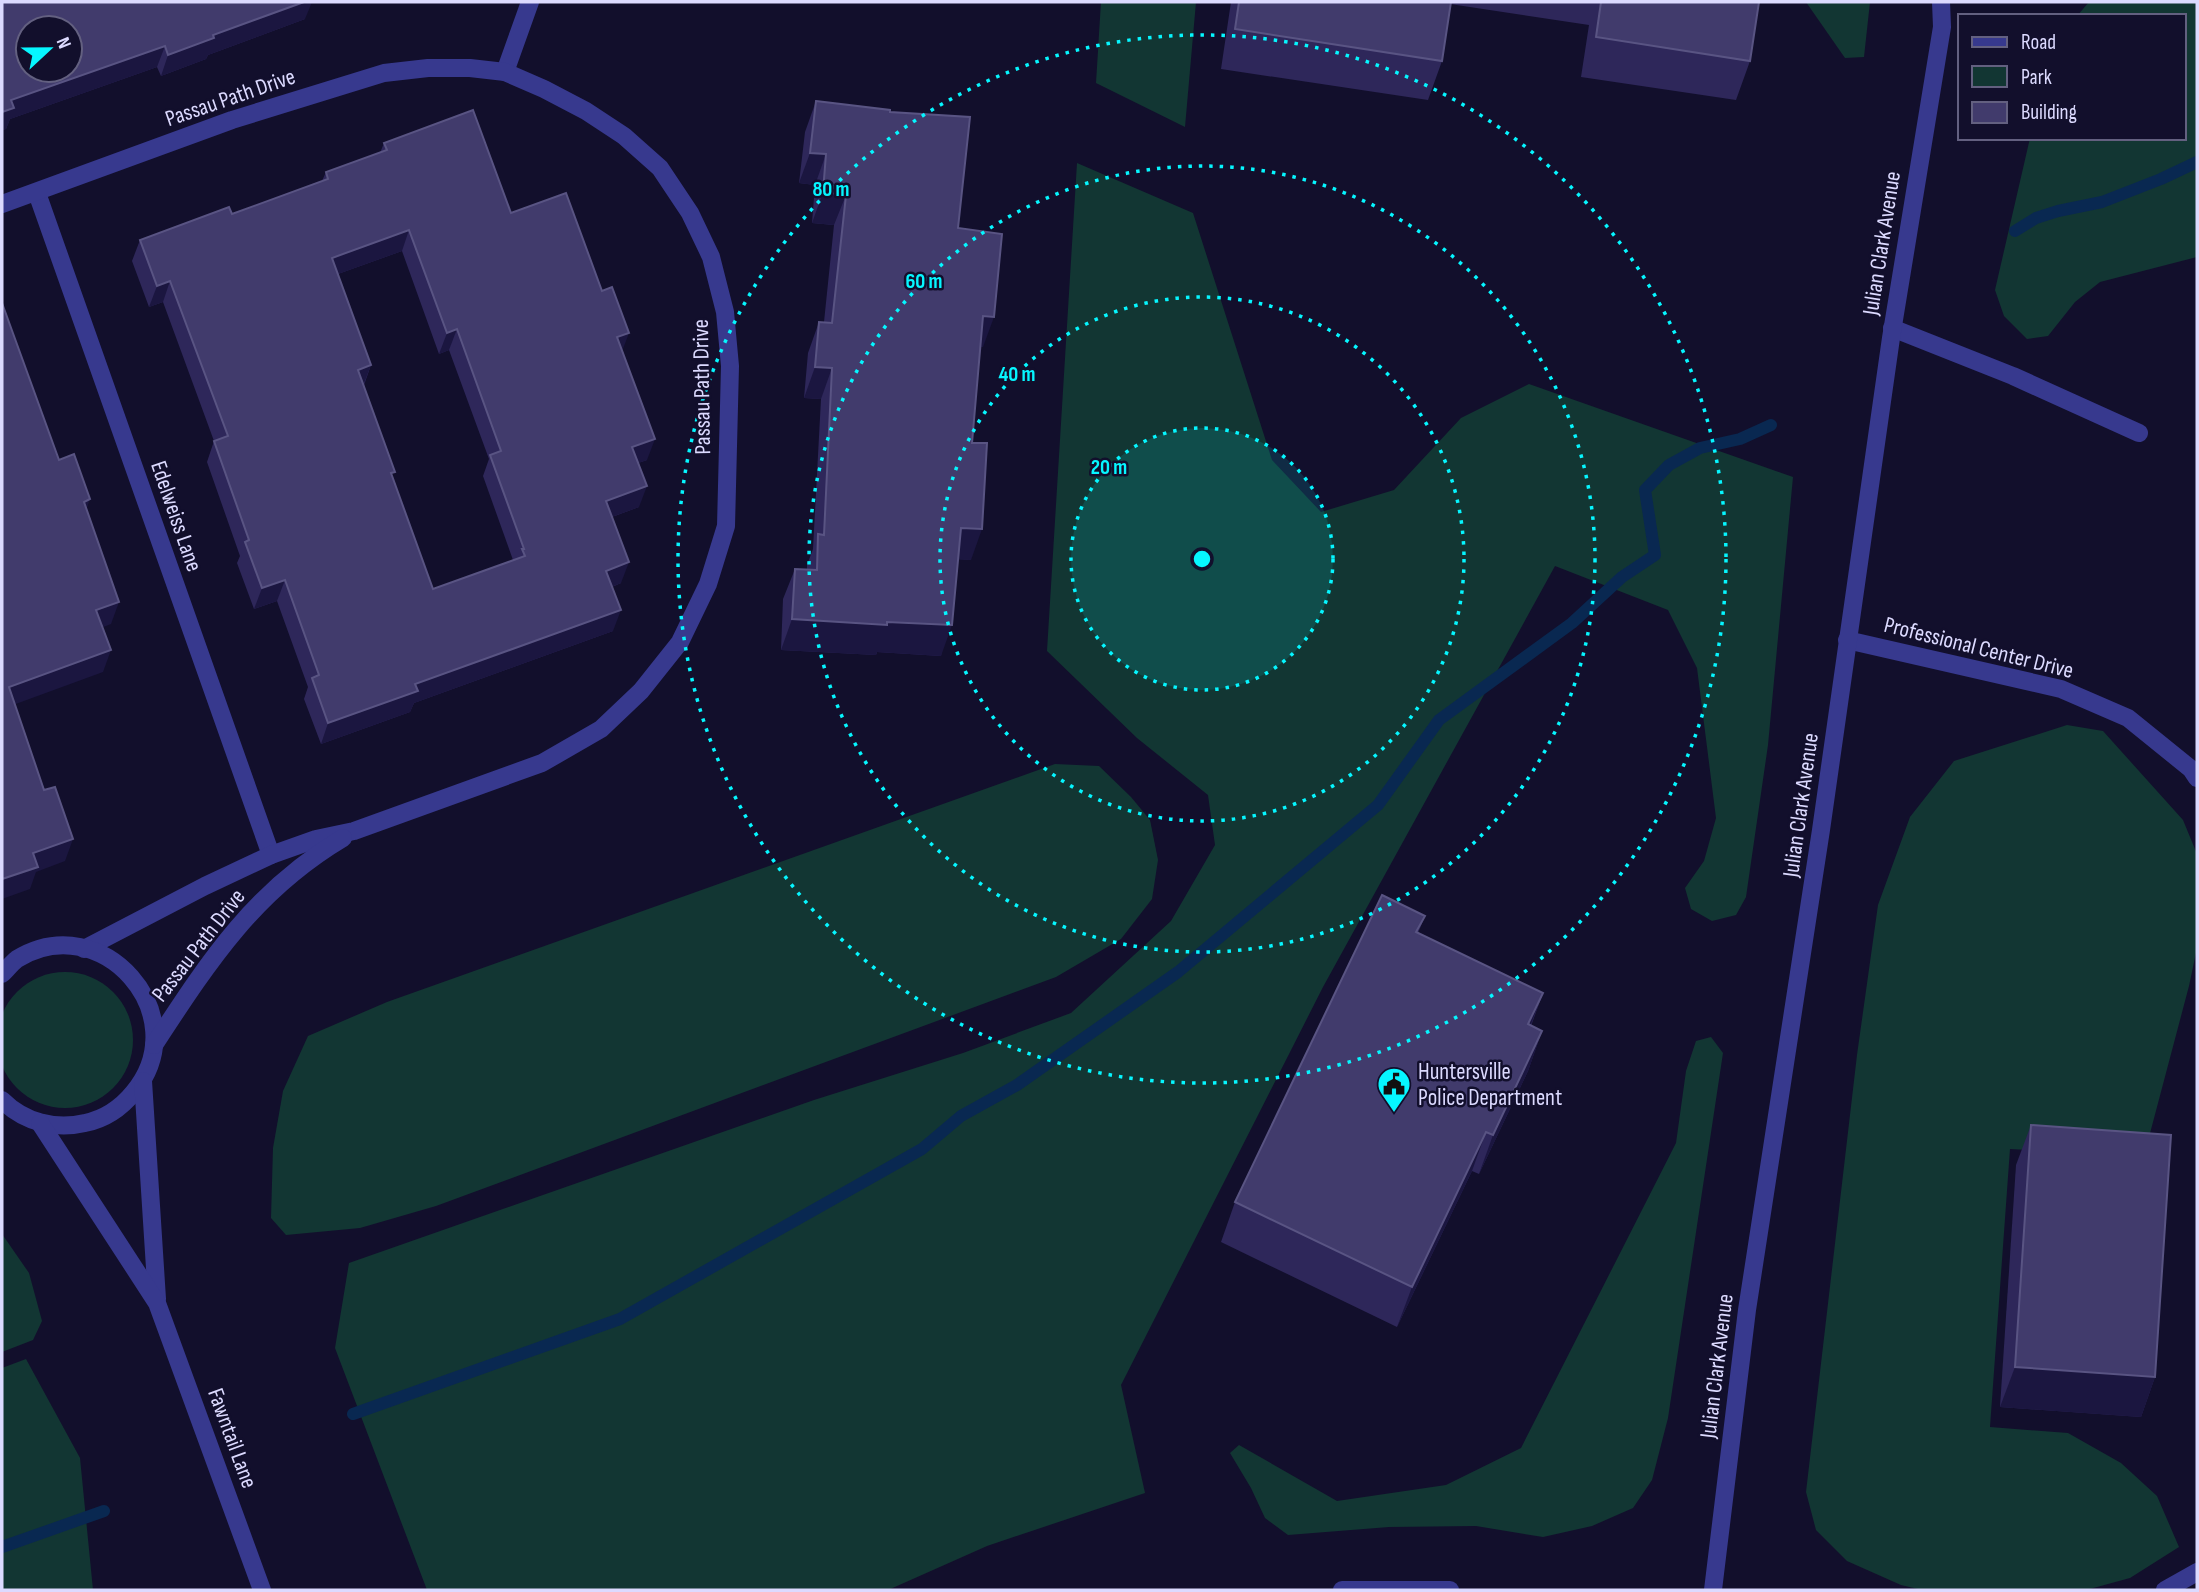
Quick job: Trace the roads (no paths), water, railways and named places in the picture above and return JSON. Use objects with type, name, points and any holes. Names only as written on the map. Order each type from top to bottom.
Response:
[{"type":"street","points":[[505,72],[530,2]]},
{"type":"street","name":"Julian Clark Avenue","points":[[1713,1590],[1747,1310],[1819,843],[1892,328],[1942,27],[1941,2]]},
{"type":"street","name":"Julian Clark Avenue","points":[[1942,27],[1955,2]]},
{"type":"street","name":"Passau Path Drive","points":[[2,204],[232,120],[384,73],[428,68],[470,68],[505,72],[586,111],[624,136],[660,168],[690,214],[711,257],[725,312],[730,366],[726,526],[708,584],[680,642],[641,691],[601,729],[542,763],[354,831],[316,839],[271,855],[84,949]]},
{"type":"street","name":"Edelweiss Lane","points":[[37,192],[271,855]]},
{"type":"street","points":[[1892,328],[2013,376],[2139,433]]},
{"type":"street","name":"Professional Center Drive","points":[[1847,640],[2061,689],[2128,718],[2191,769],[2197,778]]},
{"type":"street","name":"Passau Path Drive","points":[[154,1045],[200,976],[241,922],[283,881],[316,854],[354,831]]},
{"type":"street","points":[[2,974],[17,960],[44,948],[73,946],[102,954],[127,970],[145,995],[154,1023],[154,1053],[143,1081],[124,1104],[99,1120],[70,1127],[40,1124],[13,1111],[2,1100]]},
{"type":"street","name":"Fawntail Lane","points":[[143,1081],[157,1303]]},
{"type":"street","name":"Fawntail Lane","points":[[40,1124],[157,1303],[262,1590]]},
{"type":"street","points":[[2165,1590],[2197,1572]]},
{"type":"street","points":[[1342,1590],[1450,1590]]},
{"type":"waterway","points":[[2015,231],[2036,218],[2102,202],[2197,162]]},
{"type":"waterway","points":[[353,1414],[620,1319],[922,1149],[961,1116],[1017,1085],[1178,972],[1378,805],[1439,720],[1572,623],[1622,577],[1655,555],[1645,490],[1669,465],[1700,448],[1740,439],[1771,425]]},
{"type":"waterway","points":[[2,1547],[104,1511]]},
{"type":"place","name":"Huntersville Police Department","points":[[1394,1114]]}]
